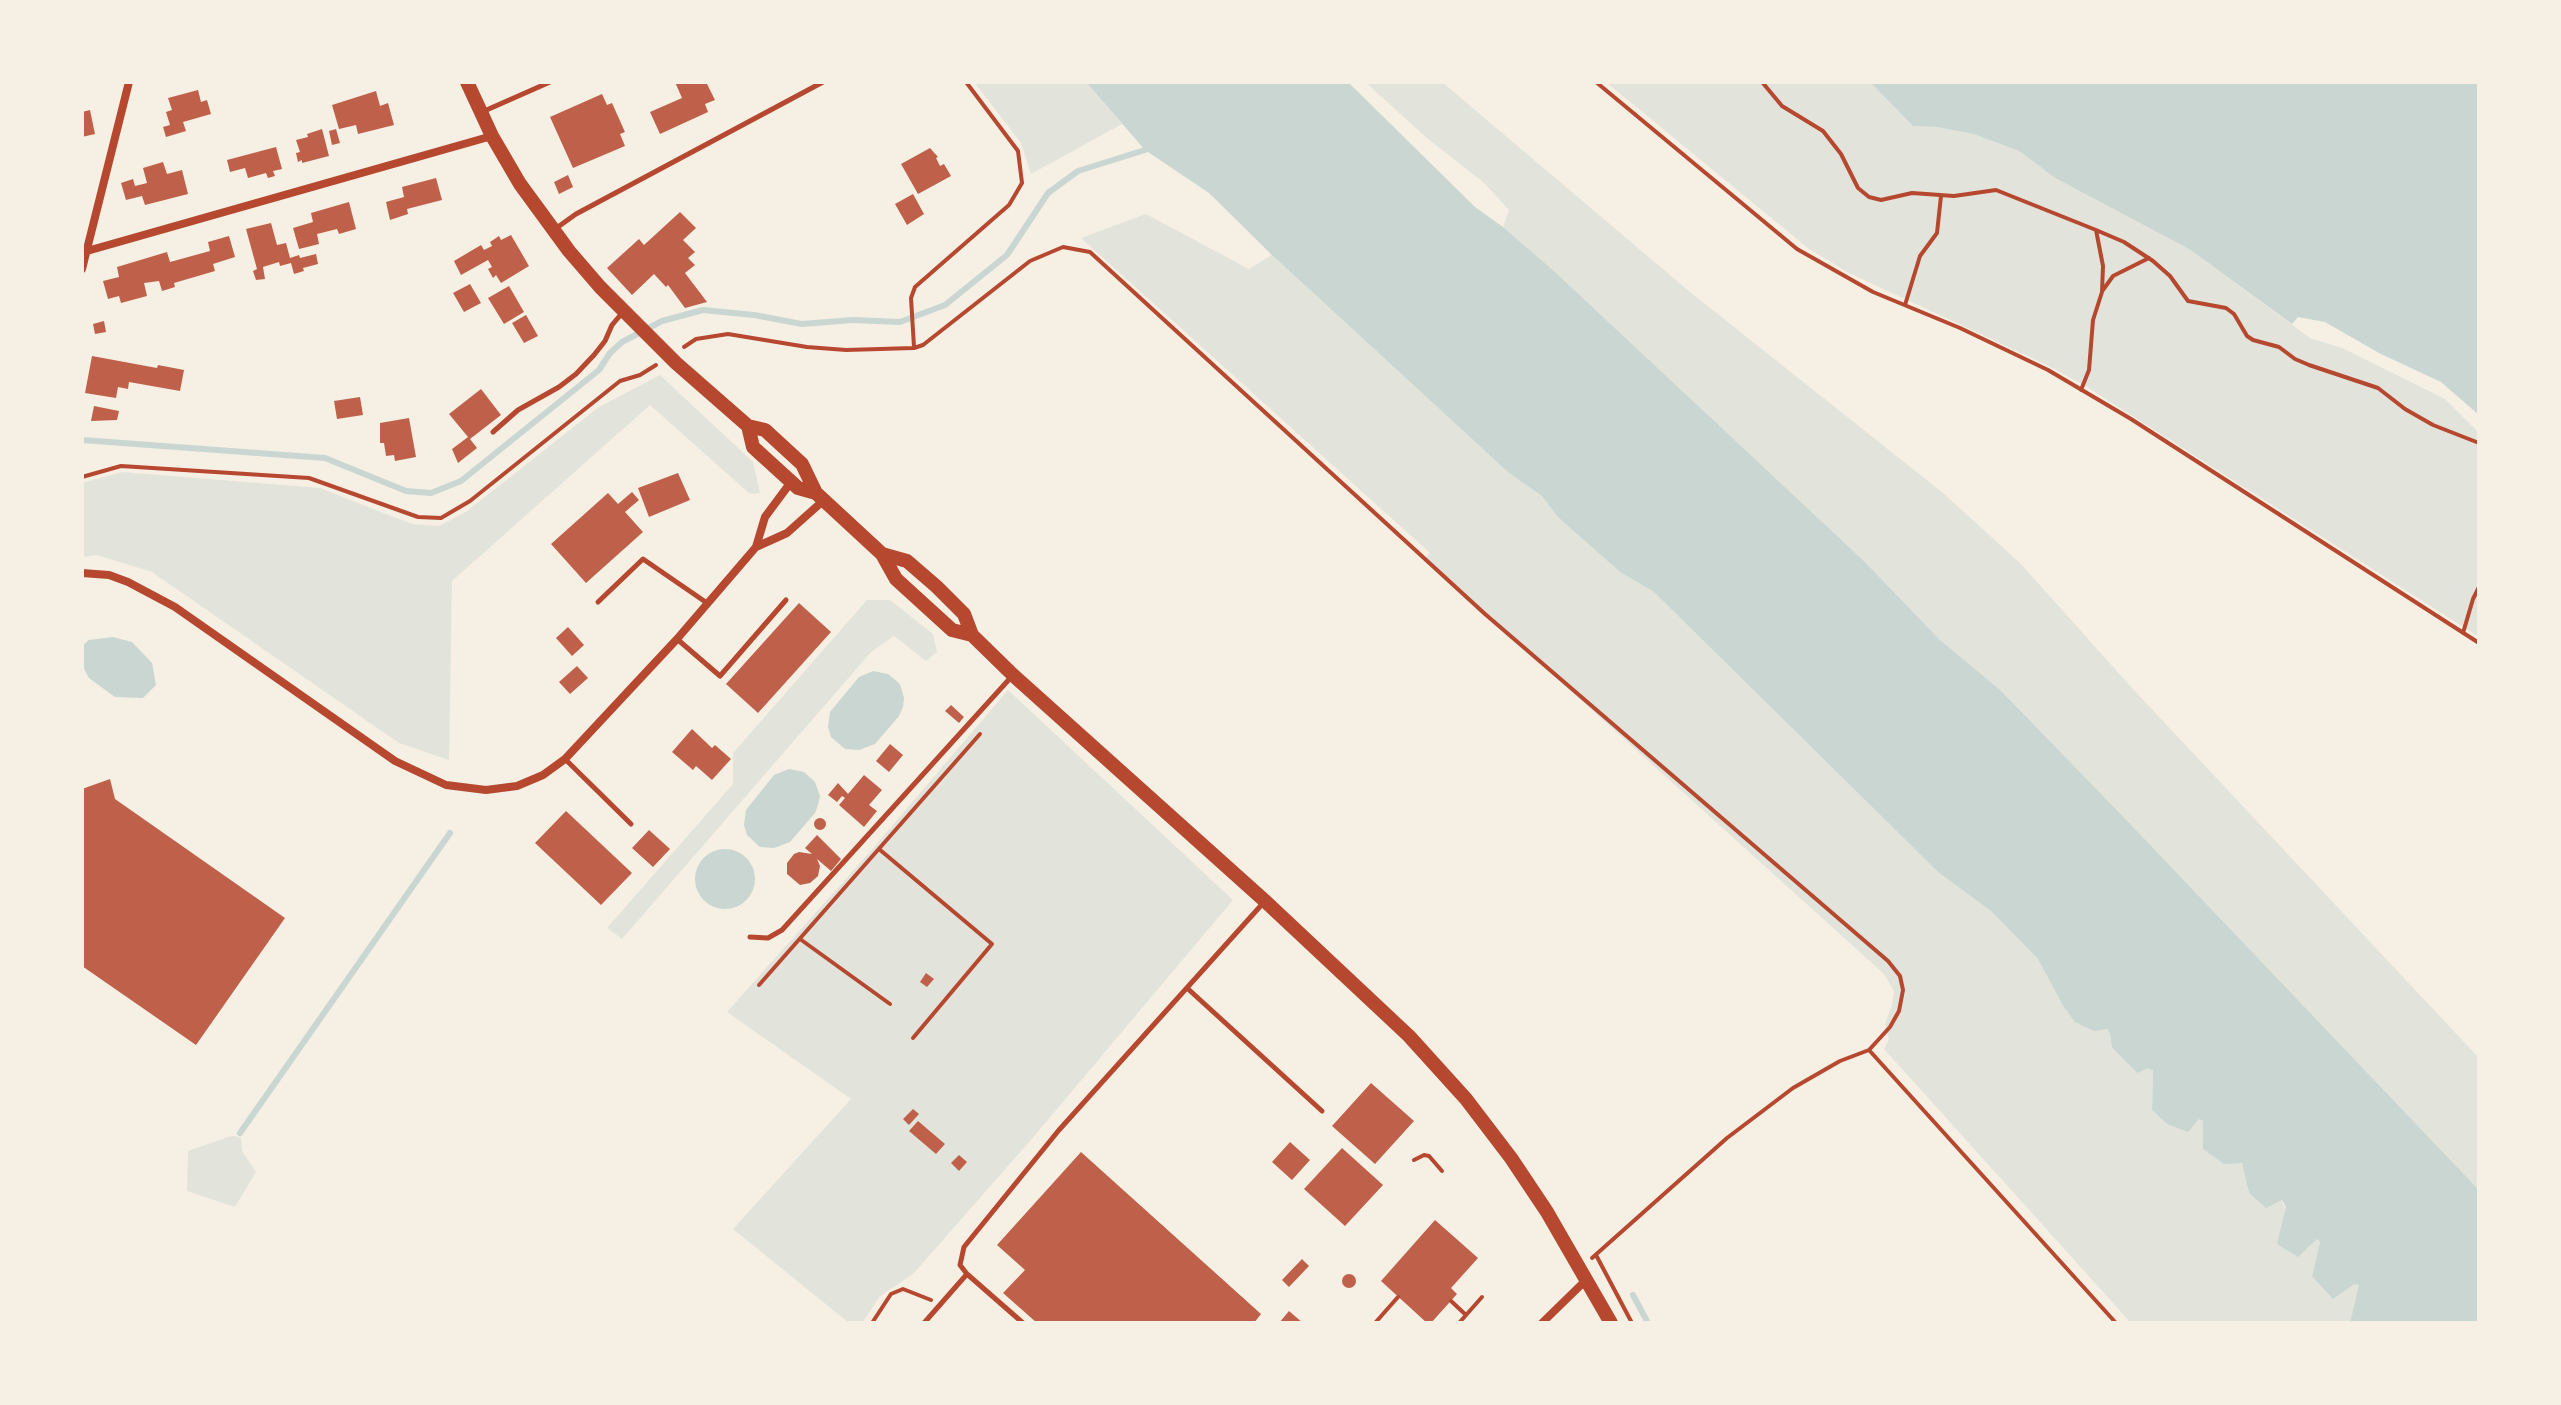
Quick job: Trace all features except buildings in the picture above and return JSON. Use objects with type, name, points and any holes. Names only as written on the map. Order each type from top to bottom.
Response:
[{"type":"street","points":[[82,269],[129,82]]},
{"type":"street","points":[[467,82],[492,136],[520,184],[590,275],[660,349],[748,426],[765,430],[802,464],[820,497],[882,554],[896,579],[952,630],[972,635]]},
{"type":"street","points":[[87,251],[492,136]]},
{"type":"street","points":[[748,426],[753,447],[798,488],[820,497]]},
{"type":"street","points":[[82,573],[109,575],[175,607],[395,761],[446,785],[486,790],[517,786],[543,775],[565,759],[677,639],[756,547],[765,517],[791,482]]},
{"type":"street","points":[[756,547],[787,533],[820,497]]},
{"type":"street","points":[[882,554],[907,561],[937,587],[964,614],[972,635],[1013,675],[1265,901],[1409,1036],[1466,1099],[1523,1176],[1611,1323]]},
{"type":"street","points":[[1542,1323],[1583,1273]]},
{"type":"lane","points":[[481,112],[550,82]]},
{"type":"lane","points":[[554,229],[576,214],[823,82]]},
{"type":"lane","points":[[493,432],[518,410],[576,374],[605,341],[612,325],[629,317]]},
{"type":"lane","points":[[598,602],[643,559],[708,604]]},
{"type":"lane","points":[[677,639],[720,676],[786,600]]},
{"type":"lane","points":[[750,937],[768,938],[782,930],[1013,675]]},
{"type":"lane","points":[[565,759],[631,824]]},
{"type":"lane","points":[[1023,1323],[960,1265],[964,1247],[1059,1130],[1265,901]]},
{"type":"lane","points":[[1187,988],[1322,1111]]},
{"type":"lane","points":[[924,1323],[967,1274]]},
{"type":"path","points":[[966,82],[1018,151],[1022,183],[1009,205],[915,287],[911,298],[914,348],[923,345],[1030,261],[1063,247],[1090,252],[1485,614],[1888,961],[1900,976],[1903,990],[1899,1011],[1890,1027],[1869,1050],[1840,1061],[1782,1096],[1727,1138],[1596,1255],[1583,1273]]},
{"type":"path","points":[[1596,82],[1797,249],[1873,292],[2048,370],[2131,419],[2479,643]]},
{"type":"path","points":[[1762,82],[1782,106],[1823,131],[1841,154],[1858,188],[1869,197],[1881,200],[1912,193],[1954,196],[1996,190],[2096,230],[2124,242],[2149,258],[2170,276],[2188,301],[2226,308],[2253,340],[2279,347],[2309,365],[2378,388],[2433,425],[2479,443]]},
{"type":"path","points":[[1905,306],[1920,256],[1937,233],[1941,196]]},
{"type":"path","points":[[2081,390],[2089,370],[2093,320],[2102,292],[2103,266],[2096,230]]},
{"type":"path","points":[[2102,292],[2113,276],[2149,258]]},
{"type":"path","points":[[2463,633],[2479,587]]},
{"type":"path","points":[[759,985],[982,731]]},
{"type":"path","points":[[878,849],[992,944],[913,1038]]},
{"type":"path","points":[[800,939],[890,1004]]},
{"type":"path","points":[[1869,1050],[2116,1323]]},
{"type":"path","points":[[1414,1160],[1429,1156],[1442,1171]]},
{"type":"path","points":[[1596,1255],[1632,1323]]},
{"type":"path","points":[[872,1323],[891,1294],[903,1289],[940,1304]]},
{"type":"path","points":[[1375,1323],[1398,1297]]},
{"type":"path","points":[[1459,1323],[1482,1297]]},
{"type":"path","points":[[1451,1301],[1466,1315]]},
{"type":"shaded area","points":[[974,82],[1086,82],[1122,124],[1031,174],[1021,143]]},
{"type":"shaded area","points":[[1086,82],[1348,82],[1475,207],[1554,271],[1864,561],[1940,640],[2000,690],[2479,1190],[2479,1323],[2350,1323],[2359,1285],[2354,1284],[2333,1299],[2312,1276],[2320,1242],[2317,1239],[2298,1257],[2277,1244],[2286,1207],[2282,1200],[2266,1208],[2249,1193],[2242,1163],[2224,1164],[2203,1149],[2203,1121],[2199,1119],[2188,1132],[2167,1124],[2152,1110],[2153,1071],[2148,1068],[2137,1073],[2112,1048],[2107,1029],[2094,1031],[2075,1022],[2038,959],[1991,911],[1938,872],[1654,592],[1620,572],[1558,517],[1542,496],[1509,473],[1209,193],[1145,150]]},
{"type":"shaded area","points":[[1365,82],[1442,82],[1690,292],[1943,493],[2020,563],[2132,688],[2479,1058],[2479,1190],[2135,829],[1940,640],[1864,561],[1503,227],[1509,210],[1483,182],[1428,139]]},
{"type":"shaded area","points":[[1606,82],[1870,82],[1913,126],[1973,134],[2019,151],[2055,178],[2189,249],[2310,338],[2342,348],[2445,399],[2479,433],[2479,637],[2087,387],[2049,366],[1849,273],[1809,249]]},
{"type":"shaded area","points":[[1870,82],[2479,82],[2479,415],[2441,382],[2379,353],[2325,322],[2298,317],[2292,324],[2189,249],[2055,178],[2019,151],[1973,134],[1913,126]]},
{"type":"shaded area","points":[[1146,214],[1249,269],[1272,255],[1509,473],[1542,496],[1559,517],[1620,572],[1654,592],[1938,872],[1991,911],[2038,959],[2062,1004],[2107,1029],[2112,1049],[2137,1073],[2148,1067],[2153,1071],[2152,1110],[2167,1124],[2199,1118],[2203,1121],[2203,1149],[2242,1163],[2249,1193],[2265,1207],[2281,1200],[2306,1250],[2316,1238],[2320,1242],[2312,1276],[2360,1285],[2350,1323],[2131,1323],[1884,1049],[1889,1039],[1885,1024],[1894,991],[1884,974],[1425,559],[1430,553],[1081,238]]},
{"type":"shaded area","points":[[660,375],[753,462],[760,493],[750,494],[650,405],[452,581],[449,760],[399,743],[152,572],[97,555],[82,557],[82,483],[122,472],[320,488],[412,524],[439,526],[467,511],[599,407]]},
{"type":"shaded area","points":[[867,600],[890,600],[933,634],[937,652],[926,661],[894,636],[871,652],[622,939],[607,928],[733,784],[733,753]]},
{"type":"shaded area","points":[[113,637],[132,642],[152,663],[156,685],[143,698],[115,697],[89,678],[82,665],[82,646],[89,640]]},
{"type":"shaded area","points":[[873,671],[888,674],[900,684],[903,707],[875,744],[859,750],[845,749],[831,737],[828,727],[830,712],[859,677]]},
{"type":"shaded area","points":[[1008,690],[1233,900],[1030,1141],[913,1274],[880,1296],[862,1323],[849,1323],[733,1229],[851,1099],[727,1012]]},
{"type":"shaded area","points":[[789,769],[804,772],[815,782],[820,796],[818,805],[815,813],[790,842],[774,848],[760,847],[747,835],[744,825],[746,810],[774,775]]},
{"type":"shaded area","points":[[725,849],[737,851],[746,858],[753,867],[753,891],[746,900],[737,907],[725,909],[713,907],[704,900],[697,891],[695,879],[697,867],[704,858],[713,851]]},
{"type":"shaded area","points":[[231,1136],[241,1137],[242,1151],[256,1172],[235,1207],[187,1191],[188,1151]]},
{"type":"waterway","points":[[82,440],[325,458],[406,491],[431,493],[461,481],[599,370],[622,342],[662,321],[703,310],[802,324],[853,320],[900,322],[945,305],[1007,255],[1048,193],[1078,171],[1145,150],[1149,145]]},
{"type":"waterway","points":[[240,1133],[450,833]]},
{"type":"waterway","points":[[1633,1295],[1648,1323]]}]
